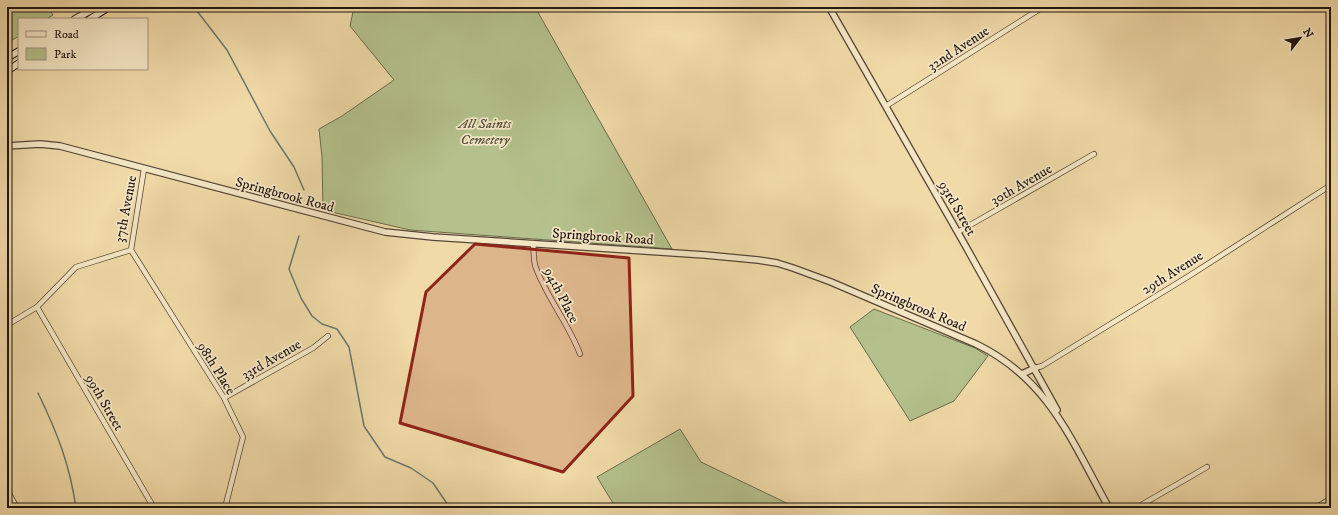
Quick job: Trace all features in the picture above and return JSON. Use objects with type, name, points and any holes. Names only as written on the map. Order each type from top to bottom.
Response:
[{"type":"main road","points":[[77,18],[97,7]]},
{"type":"main road","points":[[92,18],[109,7]]},
{"type":"main road","points":[[7,58],[18,52]]},
{"type":"main road","points":[[7,71],[18,64]]},
{"type":"street","name":"93rd Street","points":[[828,7],[1035,368],[1058,411],[1063,424]]},
{"type":"street","name":"32nd Avenue","points":[[886,106],[1043,7]]},
{"type":"street","name":"Springbrook Road","points":[[7,146],[40,144],[60,146],[386,232],[433,237],[705,255],[758,260],[777,263],[793,268],[831,282],[976,344],[994,354],[1022,374],[1040,392],[1063,424],[1109,508]]},
{"type":"street","name":"30th Avenue","points":[[958,232],[1094,154]]},
{"type":"street","name":"37th Avenue","points":[[7,325],[37,307],[76,267],[131,250],[144,169]]},
{"type":"street","name":"29th Avenue","points":[[1022,374],[1042,366],[1189,276],[1331,184]]},
{"type":"street","name":"94th Place","points":[[533,243],[536,266],[580,354]]},
{"type":"street","name":"98th Place","points":[[131,250],[224,398],[243,437],[225,508]]},
{"type":"street","name":"99th Street","points":[[37,307],[154,508]]},
{"type":"street","name":"33rd Avenue","points":[[224,398],[313,348],[328,336]]},
{"type":"street","points":[[1136,508],[1207,466]]},
{"type":"street","points":[[7,490],[17,508]]},
{"type":"street","points":[[1316,508],[1331,498]]},
{"type":"highlighted area","points":[[475,244],[629,258],[633,396],[563,472],[400,423],[426,292]]},
{"type":"green space","points":[[7,7],[48,7],[53,15],[48,18],[18,18],[18,37],[7,43]]},
{"type":"green space","name":"All Saints Cemetery","points":[[354,7],[535,7],[672,249],[410,230],[323,210],[322,157],[319,129],[342,116],[394,80],[350,26]]},
{"type":"green space","points":[[874,309],[975,348],[988,356],[954,401],[910,421],[850,327]]},
{"type":"green space","points":[[680,429],[701,462],[797,508],[616,508],[597,477]]},
{"type":"waterway","points":[[194,7],[227,50],[270,131],[294,167],[304,190]]},
{"type":"waterway","points":[[299,236],[289,269],[301,298],[312,316],[322,324],[337,329],[349,347],[364,426],[385,457],[411,468],[433,483],[450,508]]},
{"type":"waterway","points":[[38,393],[62,449],[70,477],[76,508]]}]
